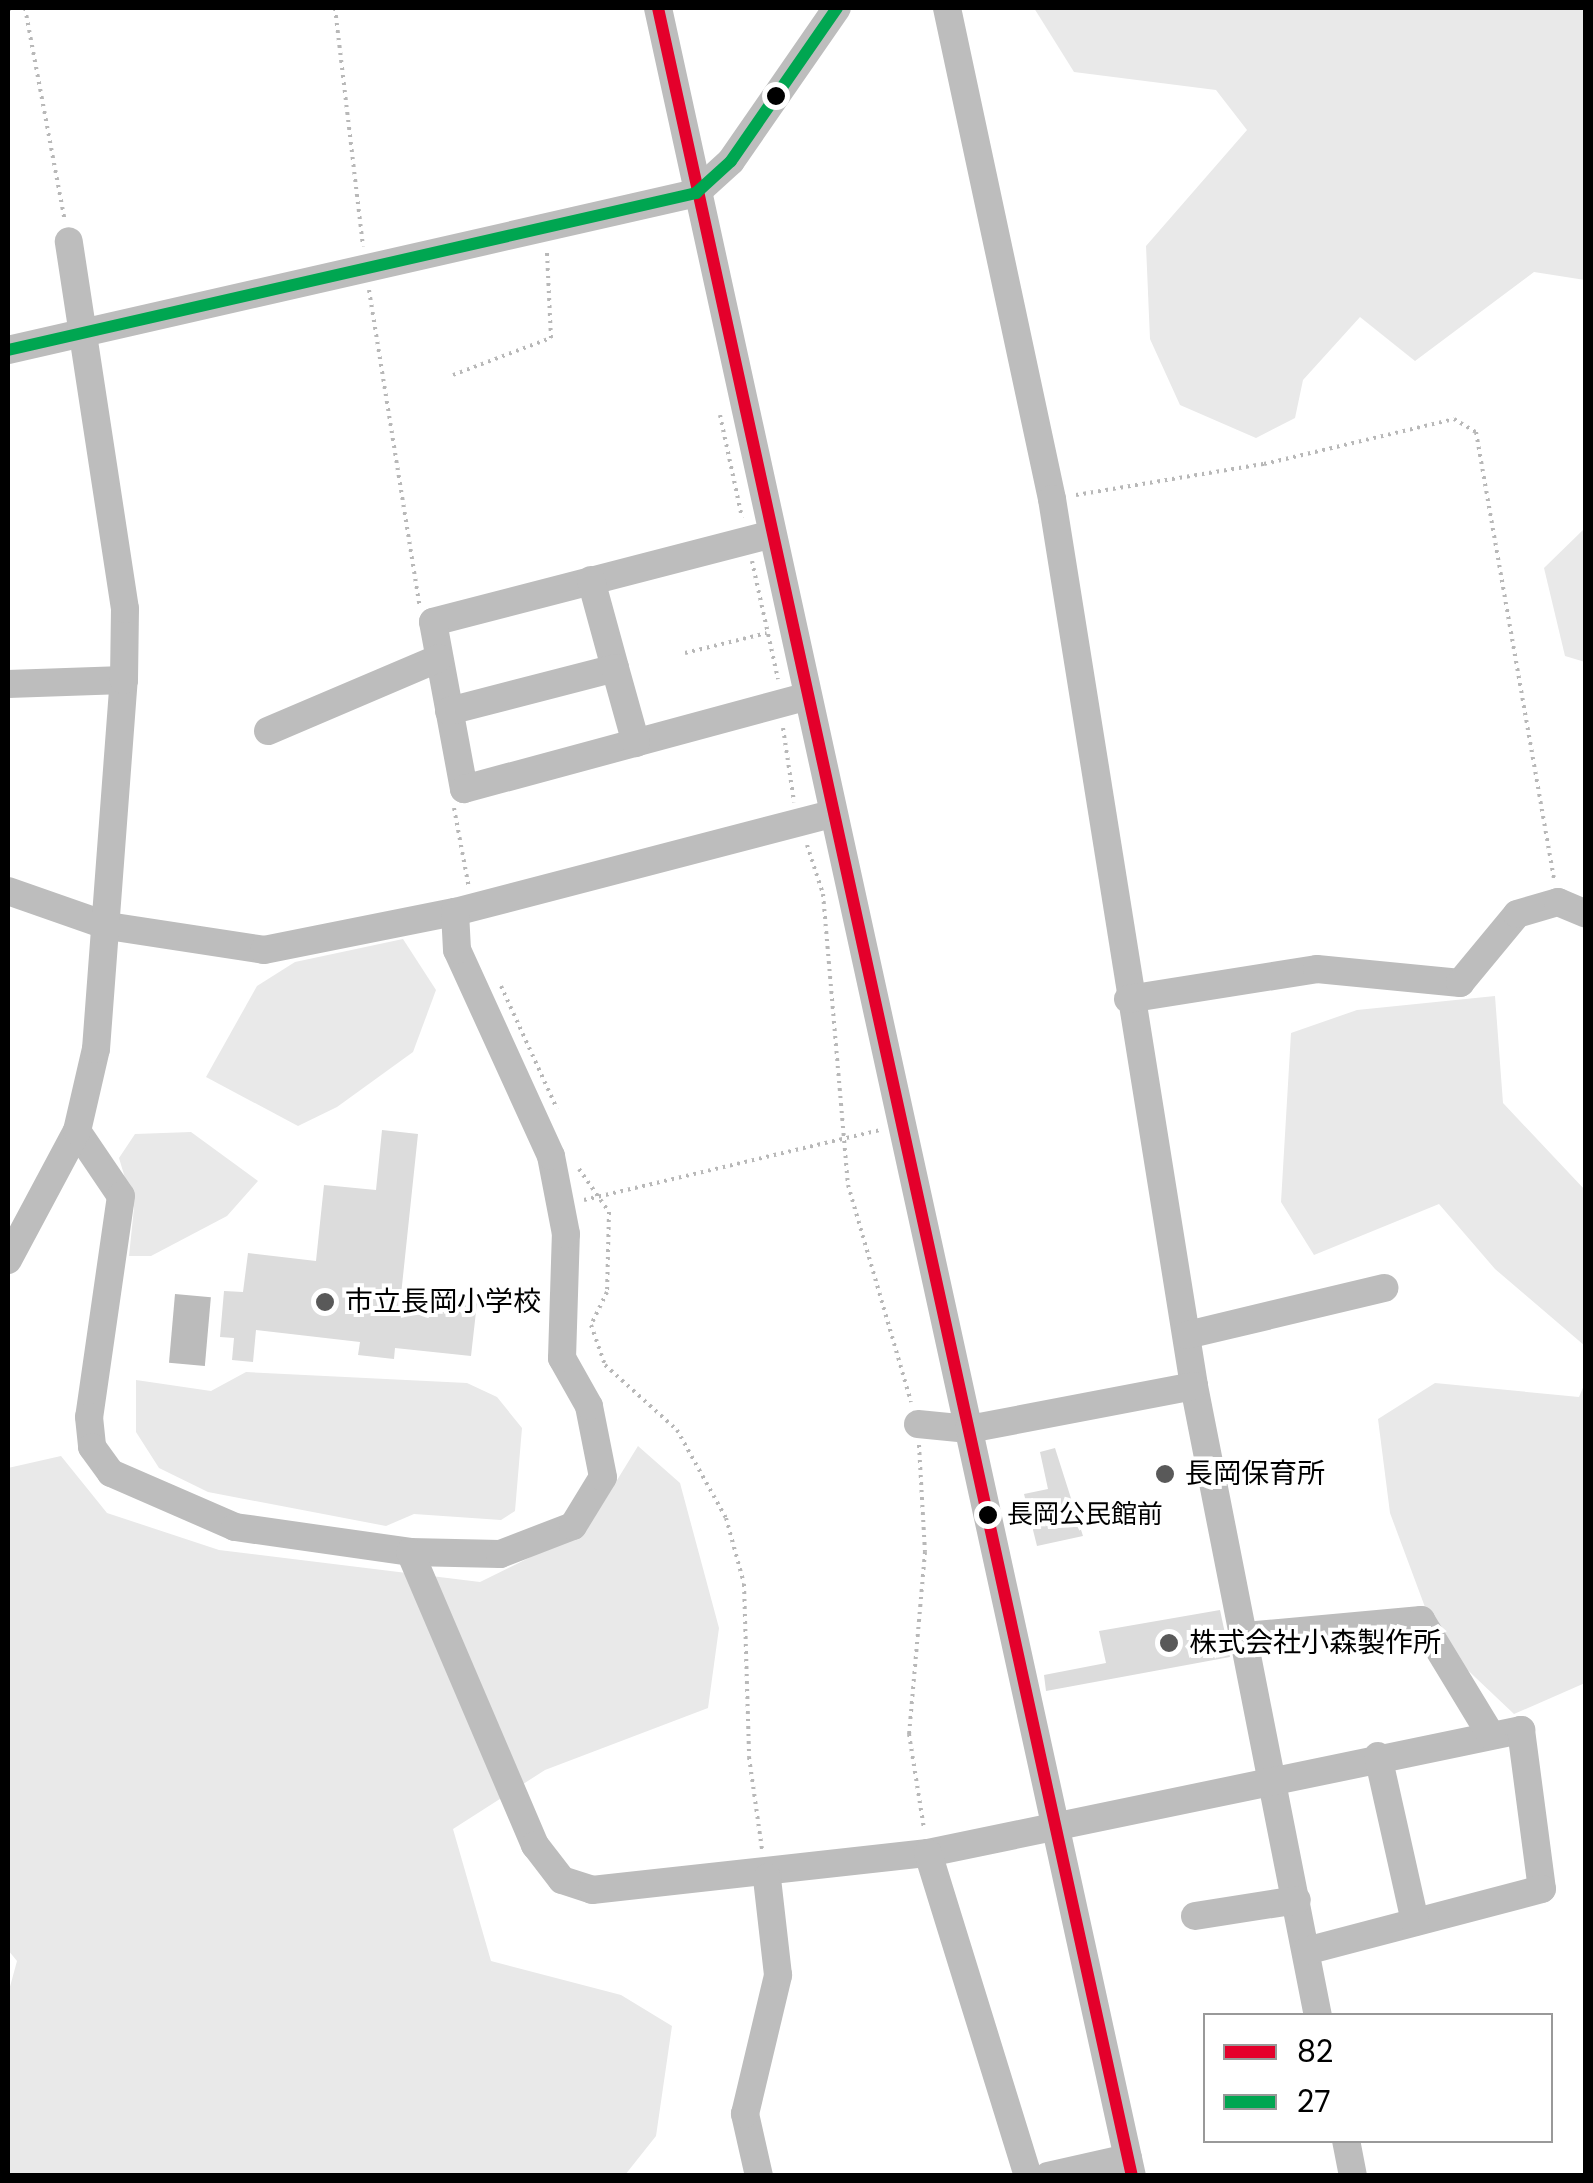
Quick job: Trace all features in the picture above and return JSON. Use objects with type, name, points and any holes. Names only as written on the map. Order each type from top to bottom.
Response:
[{"type":"street","points":[[658,8],[758,537],[794,700],[830,814],[902,1125],[1130,2167],[1048,2176]]},
{"type":"street","points":[[8,350],[547,232],[696,193],[731,161],[836,8]]},
{"type":"street","points":[[947,8],[1052,498],[1128,999],[1194,1386],[1317,2013]]},
{"type":"street","points":[[8,1260],[77,1131],[108,926],[124,680],[125,609],[87,332],[69,240]]},
{"type":"street","points":[[758,537],[433,622],[464,789],[794,700]]},
{"type":"street","points":[[590,580],[636,743]]},
{"type":"street","points":[[268,732],[439,658]]},
{"type":"street","points":[[449,711],[615,668]]},
{"type":"street","points":[[8,684],[124,680]]},
{"type":"street","points":[[8,891],[108,926],[264,950],[464,910],[830,814]]},
{"type":"street","points":[[1128,999],[1333,969],[1460,983],[1516,914],[1558,902],[1586,914]]},
{"type":"street","points":[[77,1131],[121,1196],[88,1417],[92,1447],[111,1473],[235,1527],[410,1552],[500,1554],[539,1544],[573,1526],[594,1502],[601,1451],[559,1328],[560,1207],[528,1093],[457,950],[464,910]]},
{"type":"street","points":[[1187,1335],[1384,1288]]},
{"type":"street","points":[[918,1424],[970,1429],[1194,1386]]},
{"type":"street","points":[[410,1552],[535,1845],[562,1880],[592,1890],[766,1878],[928,1853],[1270,1776],[1520,1730],[1542,1889],[1306,1951]]},
{"type":"street","points":[[1245,1636],[1421,1620],[1491,1736]]},
{"type":"street","points":[[1378,1756],[1415,1922]]},
{"type":"street","points":[[928,1853],[1028,2176]]},
{"type":"street","points":[[759,2176],[746,2114],[778,1975],[766,1878]]},
{"type":"street","points":[[1194,1916],[1297,1900]]},
{"type":"street","points":[[1347,2143],[1354,2176]]},
{"type":"path","points":[[8,9],[16,8]]},
{"type":"path","points":[[25,8],[69,240]]},
{"type":"path","points":[[335,8],[366,270],[423,626]]},
{"type":"path","points":[[453,375],[551,338],[547,232]]},
{"type":"path","points":[[720,416],[758,537],[768,633],[794,700],[784,761],[823,894],[841,1138],[918,1424],[925,1552],[909,1734],[928,1853]]},
{"type":"path","points":[[1052,498],[1264,464],[1454,419],[1476,432],[1558,902]]},
{"type":"path","points":[[685,653],[768,633]]},
{"type":"path","points":[[464,789],[452,796],[464,910]]},
{"type":"path","points":[[497,980],[531,1036],[562,1122]]},
{"type":"path","points":[[560,1207],[902,1125]]},
{"type":"path","points":[[574,1155],[593,1197],[609,1212],[612,1235],[607,1292],[590,1325],[605,1364],[677,1430],[726,1518],[744,1584],[749,1757],[766,1878]]},
{"type":"shaded area","points":[[1034,8],[1585,8],[1585,280],[1534,272],[1415,361],[1360,317],[1303,380],[1295,418],[1256,438],[1180,405],[1150,339],[1146,246],[1247,130],[1216,90],[1074,72]]},
{"type":"shaded area","points":[[1585,528],[1585,662],[1565,656],[1544,568]]},
{"type":"shaded area","points":[[403,939],[436,990],[413,1052],[337,1107],[298,1126],[206,1077],[257,986],[295,962]]},
{"type":"shaded area","points":[[1495,996],[1503,1103],[1585,1190],[1585,1346],[1495,1269],[1439,1204],[1314,1255],[1281,1202],[1291,1033],[1357,1010]]},
{"type":"shaded area","points":[[191,1132],[258,1181],[227,1216],[151,1256],[129,1256],[134,1208],[119,1158],[135,1134]]},
{"type":"shaded area","points":[[175,1294],[211,1297],[205,1366],[169,1363]]},
{"type":"shaded area","points":[[246,1372],[467,1383],[497,1397],[522,1428],[515,1511],[501,1520],[414,1514],[386,1526],[208,1492],[159,1468],[136,1432],[136,1380],[211,1391]]},
{"type":"shaded area","points":[[1435,1383],[1579,1397],[1585,1383],[1585,1683],[1514,1714],[1438,1642],[1390,1513],[1378,1419]]},
{"type":"shaded area","points":[[638,1446],[680,1483],[719,1628],[708,1708],[545,1770],[453,1829],[491,1961],[621,1995],[672,2026],[656,2136],[625,2175],[8,2175],[8,1994],[17,1961],[8,1950],[8,1468],[61,1456],[107,1513],[219,1550],[480,1582],[587,1529]]},
{"type":"building","points":[[382,1130],[418,1134],[401,1295],[477,1303],[471,1356],[395,1348],[394,1359],[358,1355],[360,1342],[256,1330],[253,1362],[232,1360],[234,1338],[220,1337],[224,1291],[243,1292],[248,1253],[316,1261],[324,1185],[376,1190]]},
{"type":"building","points":[[1055,1448],[1083,1536],[1037,1546],[1024,1494],[1048,1489],[1040,1452]]},
{"type":"building","name":"株式会社小森製作所","points":[[1220,1610],[1230,1657],[1046,1691],[1044,1675],[1106,1663],[1099,1631]]},
{"type":"transit line","name":"82","points":[[658,8],[1132,2176]]},
{"type":"transit line","name":"27","points":[[8,350],[696,193],[731,161],[837,8]]},
{"type":"place","name":"市立長岡小学校","points":[[325,1302]]},
{"type":"place","name":"長岡保育所","points":[[1165,1474]]},
{"type":"place","name":"長岡公民館前","points":[[988,1515]]},
{"type":"place","name":"株式会社小森製作所","points":[[1169,1643]]}]
